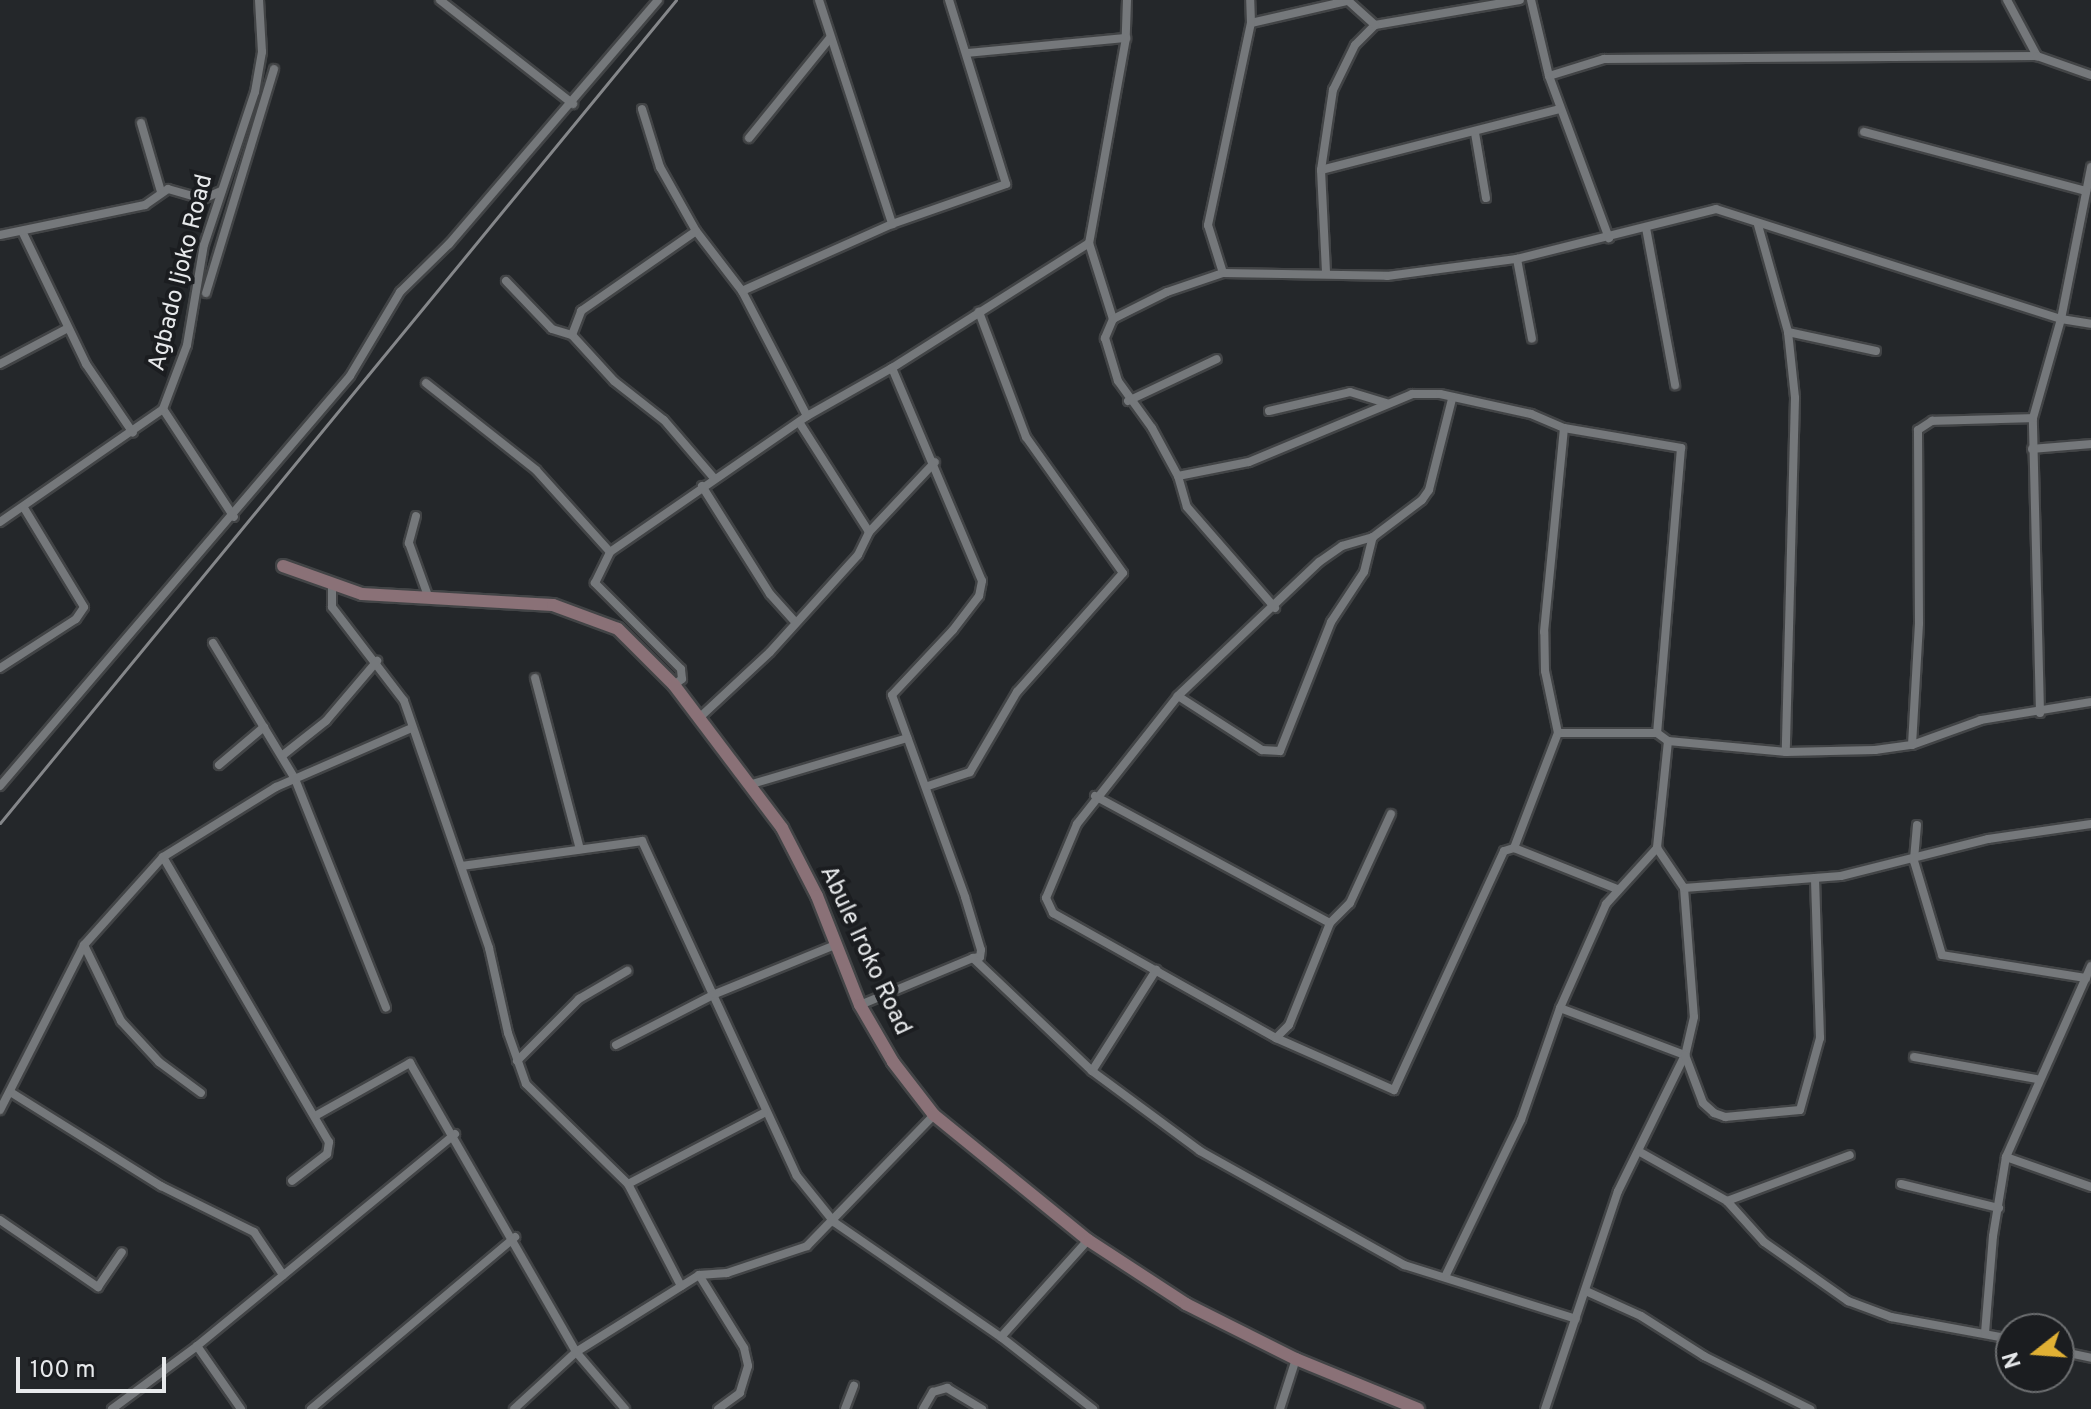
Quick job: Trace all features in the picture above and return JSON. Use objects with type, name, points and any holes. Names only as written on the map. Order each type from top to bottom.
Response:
[{"type":"street","name":"Agbado Ijoko Road","points":[[163,409],[187,345],[204,245],[255,92],[262,52],[259,0]]},
{"type":"street","points":[[440,0],[573,104]]},
{"type":"street","points":[[0,786],[234,517],[350,376],[400,292],[449,244],[573,104],[658,0]]},
{"type":"street","points":[[819,0],[892,224]]},
{"type":"street","points":[[742,291],[892,224],[1006,184],[949,0]]},
{"type":"street","points":[[1127,0],[1126,38],[1089,243],[1113,319],[1105,338],[1128,401],[1152,428],[1178,476],[1187,507],[1209,538],[1275,608]]},
{"type":"street","points":[[1223,273],[1208,225],[1251,23],[1250,0]]},
{"type":"street","points":[[1326,272],[1321,170],[1333,90],[1355,45],[1375,25],[1520,0]]},
{"type":"street","points":[[1531,0],[1549,76],[1609,238]]},
{"type":"street","points":[[2007,0],[2037,56]]},
{"type":"street","points":[[1251,23],[1347,1],[1375,25]]},
{"type":"street","points":[[749,138],[830,38]]},
{"type":"street","points":[[967,53],[1126,38]]},
{"type":"street","points":[[1549,76],[1604,59],[2037,56],[2091,75]]},
{"type":"street","points":[[206,293],[274,69]]},
{"type":"street","points":[[642,109],[660,167],[696,231],[742,291],[803,419],[869,532]]},
{"type":"street","points":[[1321,170],[1560,109]]},
{"type":"street","points":[[141,123],[161,192]]},
{"type":"street","points":[[1864,132],[2086,191]]},
{"type":"street","points":[[1475,133],[1486,198]]},
{"type":"street","points":[[2040,713],[2033,418],[2061,319],[2091,167]]},
{"type":"street","points":[[0,235],[145,205],[161,192],[178,189],[203,199],[221,191]]},
{"type":"street","points":[[1113,319],[1167,292],[1223,273],[1326,272],[1387,276],[1517,259],[1716,209],[1758,225],[1926,272],[2061,319],[2091,324]]},
{"type":"street","points":[[1758,225],[1788,332],[1795,398],[1786,752]]},
{"type":"street","points":[[1646,228],[1675,385]]},
{"type":"street","points":[[22,231],[68,328],[133,433]]},
{"type":"street","points":[[572,335],[581,311],[696,231]]},
{"type":"street","points":[[674,685],[682,679],[681,669],[595,583],[610,552],[713,477],[1089,243]]},
{"type":"street","points":[[1517,259],[1532,339]]},
{"type":"street","points":[[506,281],[552,329],[572,335],[614,381],[664,420],[713,477]]},
{"type":"street","points":[[928,786],[970,772],[1017,692],[1123,573],[1026,437],[979,312]]},
{"type":"street","points":[[0,364],[68,328]]},
{"type":"street","points":[[1788,332],[1876,351]]},
{"type":"street","points":[[1128,401],[1217,359]]},
{"type":"street","points":[[860,1005],[980,957],[978,938],[928,786],[907,738],[893,689],[953,630],[982,589],[935,462],[892,368]]},
{"type":"street","points":[[426,383],[536,470],[610,552]]},
{"type":"street","points":[[1269,411],[1350,392],[1386,403]]},
{"type":"street","points":[[1178,476],[1249,462],[1412,394],[1531,414],[1564,428],[1675,444],[1684,455],[1670,532],[1657,733]]},
{"type":"street","points":[[1452,399],[1429,490],[1373,537],[1342,546],[1319,562],[1275,608],[1178,696],[1095,796],[1077,824],[1046,898],[1053,913],[1276,1038],[1394,1090],[1501,857],[1514,848],[1558,733],[1545,671],[1544,632],[1564,428]]},
{"type":"street","points":[[0,522],[133,433],[163,409],[234,517]]},
{"type":"street","points":[[1912,745],[1919,623],[1918,430],[1932,421],[2033,418]]},
{"type":"street","points":[[2032,449],[2091,444]]},
{"type":"street","points":[[698,719],[858,555],[869,532],[935,462]]},
{"type":"street","points":[[702,486],[770,594],[795,622]]},
{"type":"street","points":[[0,668],[76,619],[84,607],[24,508]]},
{"type":"street","points":[[416,516],[409,543],[428,596]]},
{"type":"street","points":[[1178,696],[1262,750],[1280,751],[1331,622],[1364,572],[1373,537]]},
{"type":"street","name":"Abule Iroko Road","points":[[283,566],[332,585],[390,598],[428,596],[573,609],[618,629],[674,685],[752,784],[791,844],[860,1005],[893,1062],[934,1115],[1088,1240],[1186,1304],[1296,1359],[1418,1409]]},
{"type":"street","points":[[332,585],[332,607],[377,661],[404,701],[462,866],[526,1084],[628,1184],[681,1286]]},
{"type":"street","points":[[213,643],[295,779],[386,1008]]},
{"type":"street","points":[[283,755],[326,721],[377,661]]},
{"type":"street","points":[[535,678],[580,849]]},
{"type":"street","points":[[1558,733],[1657,733],[1668,741],[1786,752],[1912,745],[1981,720],[2040,713],[2091,702]]},
{"type":"street","points":[[219,765],[264,727]]},
{"type":"street","points":[[0,1110],[12,1093],[84,945],[163,857],[245,804],[412,728]]},
{"type":"street","points":[[752,784],[907,738]]},
{"type":"street","points":[[1445,1277],[1521,1120],[1560,1008],[1617,889],[1657,848],[1668,741]]},
{"type":"street","points":[[1095,796],[1330,923]]},
{"type":"street","points":[[1276,1038],[1289,1025],[1330,923],[1350,903],[1391,814]]},
{"type":"street","points":[[1684,888],[1815,878],[1914,861],[1988,839],[2091,824]]},
{"type":"street","points":[[1917,825],[1914,861],[1942,955],[2086,978]]},
{"type":"street","points":[[462,866],[635,840],[649,847],[674,914],[715,994],[720,1018],[797,1176],[834,1222],[1001,1337],[1093,1409]]},
{"type":"street","points":[[1514,848],[1617,889]]},
{"type":"street","points":[[1545,1409],[1588,1292],[1618,1191],[1640,1152],[1685,1055],[1694,1017],[1684,888],[1657,848]]},
{"type":"street","points":[[163,857],[331,1148],[292,1181]]},
{"type":"street","points":[[1560,1008],[1685,1055],[1703,1103],[1714,1113],[1725,1117],[1800,1110],[1820,1038],[1815,878]]},
{"type":"street","points":[[84,945],[121,1021],[159,1062],[201,1093]]},
{"type":"street","points":[[616,1045],[715,994],[835,945]]},
{"type":"street","points":[[973,958],[1092,1071],[1200,1151],[1404,1265],[1576,1319]]},
{"type":"street","points":[[1985,1333],[2006,1157],[2031,1106],[2036,1079],[2091,966]]},
{"type":"street","points":[[1092,1071],[1156,970]]},
{"type":"street","points":[[517,1061],[579,999],[627,971]]},
{"type":"street","points":[[1914,1057],[2036,1079]]},
{"type":"street","points":[[315,1116],[410,1063],[515,1237],[576,1352],[625,1409]]},
{"type":"street","points":[[12,1093],[161,1186],[254,1232],[283,1275]]},
{"type":"street","points":[[628,1184],[764,1113]]},
{"type":"street","points":[[514,1409],[576,1352],[699,1275],[727,1273],[807,1246],[834,1222],[934,1115]]},
{"type":"street","points":[[112,1409],[197,1346],[455,1134]]},
{"type":"street","points":[[1640,1152],[1727,1201],[1764,1242],[1848,1301],[1891,1317],[1995,1335]]},
{"type":"street","points":[[1727,1201],[1850,1155]]},
{"type":"street","points":[[2006,1157],[2091,1187]]},
{"type":"street","points":[[1901,1184],[1999,1208]]},
{"type":"street","points":[[0,1220],[98,1287],[122,1252]]},
{"type":"street","points":[[311,1409],[515,1237]]},
{"type":"street","points":[[1001,1337],[1088,1240]]},
{"type":"street","points":[[699,1275],[744,1348],[748,1366],[740,1393],[718,1409]]},
{"type":"street","points":[[1588,1292],[1641,1316],[1704,1356],[1810,1409]]},
{"type":"street","points":[[197,1346],[241,1409]]},
{"type":"street","points":[[1280,1409],[1296,1359]]},
{"type":"street","points":[[845,1409],[854,1386]]},
{"type":"street","points":[[923,1409],[933,1392],[947,1388],[982,1409]]},
{"type":"railway","points":[[0,823],[676,0]]}]
